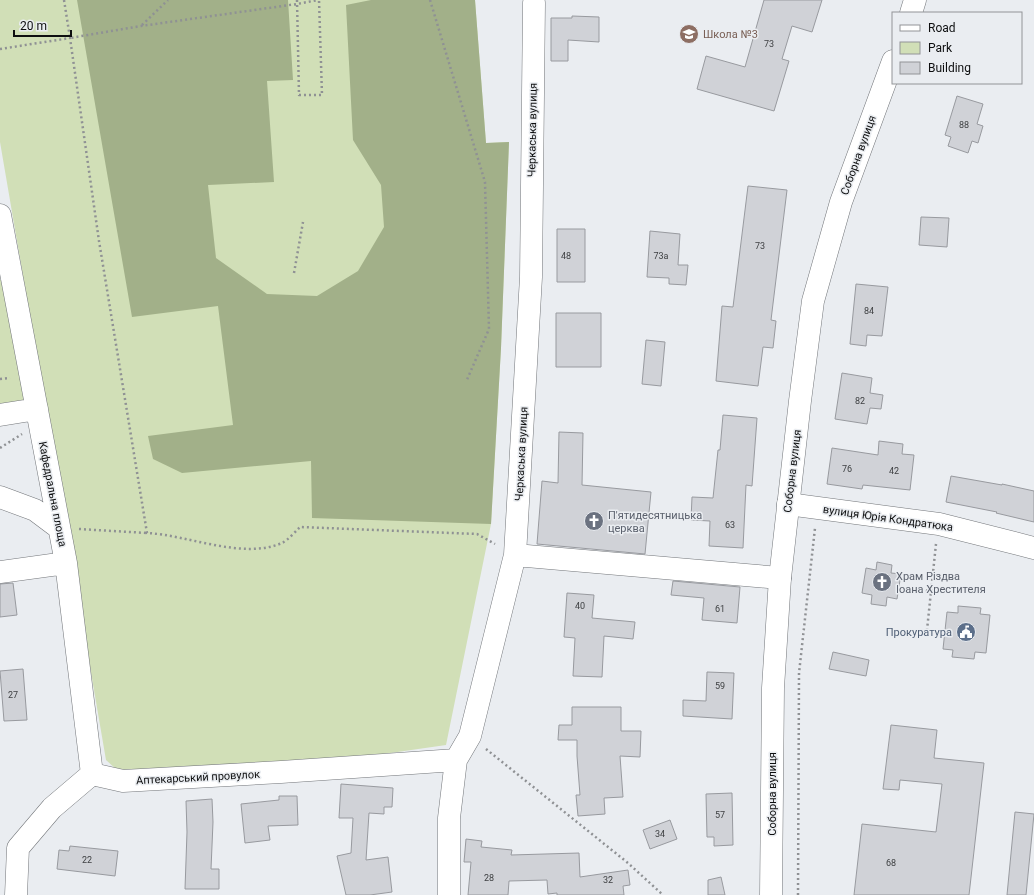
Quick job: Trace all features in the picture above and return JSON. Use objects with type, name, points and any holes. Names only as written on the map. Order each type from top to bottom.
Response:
[{"type":"street","points":[[911,12],[915,0]]},
{"type":"street","name":"Черкаська вулиця","points":[[448,895],[450,818],[456,760],[470,736],[515,555],[531,277],[534,3]]},
{"type":"street","name":"Соборна вулиця","points":[[771,895],[773,688],[780,578],[813,301],[841,202],[892,64]]},
{"type":"street","name":"Кафедральна площа","points":[[0,215],[66,563],[92,774]]},
{"type":"street","points":[[0,415],[37,409]]},
{"type":"street","points":[[0,497],[35,510],[59,528]]},
{"type":"street","name":"вулиця Юрія Кондратюка","points":[[788,504],[939,524],[1034,548]]},
{"type":"street","points":[[515,555],[780,578]]},
{"type":"street","points":[[0,572],[66,563]]},
{"type":"street","name":"Аптекарський провулок","points":[[92,774],[123,781],[456,760]]},
{"type":"street","points":[[16,895],[18,848],[52,808],[92,774]]},
{"type":"path","points":[[64,0],[101,249],[147,532]]},
{"type":"path","points":[[141,26],[168,0]]},
{"type":"path","points":[[0,49],[141,26],[297,4],[318,0],[322,95],[299,95],[297,4],[297,0]]},
{"type":"path","points":[[430,0],[485,182],[489,329],[466,382]]},
{"type":"path","points":[[294,273],[303,222]]},
{"type":"path","points":[[939,524],[926,630],[939,632]]},
{"type":"path","points":[[798,895],[799,673],[816,526]]},
{"type":"path","points":[[59,528],[164,533],[209,543],[242,548],[263,549],[283,542],[300,527],[477,534],[515,555]]},
{"type":"path","points":[[906,588],[931,591]]},
{"type":"path","points":[[470,736],[628,863],[663,895]]},
{"type":"green space","points":[[0,0],[475,0],[486,143],[509,142],[501,348],[491,524],[446,745],[314,764],[117,770],[106,760],[0,142]]},
{"type":"green space","points":[[77,0],[288,0],[293,80],[267,81],[274,182],[208,185],[216,258],[267,294],[317,296],[358,271],[384,227],[381,185],[353,140],[346,5],[371,0],[475,0],[486,143],[509,142],[501,348],[491,524],[312,518],[311,461],[182,473],[153,459],[148,436],[233,425],[218,306],[132,317]]},
{"type":"green space","points":[[12,278],[37,409],[0,415],[0,280]]},
{"type":"building","points":[[764,0],[822,0],[812,32],[792,26],[782,59],[789,61],[774,111],[697,89],[706,56],[745,67]]},
{"type":"building","points":[[572,16],[599,17],[599,42],[568,40],[568,61],[551,61],[551,18],[572,18]]},
{"type":"building","points":[[957,96],[983,104],[977,124],[983,126],[978,143],[972,141],[968,153],[948,146],[951,137],[945,135]]},
{"type":"building","points":[[748,186],[787,190],[771,320],[776,321],[773,348],[763,347],[758,386],[716,381],[722,306],[733,307]]},
{"type":"building","points":[[921,217],[949,218],[947,247],[919,245]]},
{"type":"building","points":[[557,229],[585,229],[585,282],[557,282]]},
{"type":"building","points":[[650,231],[680,234],[678,265],[688,265],[686,285],[669,284],[669,278],[647,277]]},
{"type":"building","points":[[856,284],[888,287],[882,336],[867,335],[866,346],[850,344]]},
{"type":"building","points":[[556,313],[601,313],[601,367],[556,367]]},
{"type":"building","points":[[646,340],[665,342],[661,386],[642,384]]},
{"type":"building","points":[[842,373],[872,378],[870,393],[883,395],[881,409],[870,408],[867,424],[835,419]]},
{"type":"building","points":[[723,415],[757,418],[752,486],[746,485],[743,548],[709,546],[710,521],[691,520],[692,497],[713,498],[718,450],[720,450]]},
{"type":"building","name":"П'ятидесятницька церква","points":[[559,432],[583,433],[582,485],[651,492],[645,554],[537,544],[542,481],[558,483]]},
{"type":"building","points":[[879,441],[903,444],[902,454],[914,455],[910,490],[863,485],[862,489],[827,484],[832,448],[878,455]]},
{"type":"building","points":[[951,476],[1034,491],[1034,522],[996,513],[997,512],[946,502]]},
{"type":"building","points":[[877,562],[892,565],[891,573],[901,574],[897,599],[887,597],[886,606],[871,604],[872,595],[862,593],[866,568],[876,570]]},
{"type":"building","points":[[673,581],[740,587],[737,623],[702,620],[704,598],[671,595]]},
{"type":"building","points":[[13,583],[17,615],[0,617],[0,584]]},
{"type":"building","points":[[567,593],[594,595],[592,618],[635,622],[633,639],[604,636],[602,677],[573,676],[575,638],[564,637]]},
{"type":"building","name":"Прокуратура","points":[[958,606],[981,608],[980,614],[990,615],[986,653],[975,652],[974,659],[952,657],[953,650],[943,649],[947,612],[958,613]]},
{"type":"building","points":[[833,652],[869,660],[866,676],[829,669]]},
{"type":"building","points":[[23,669],[27,720],[4,721],[0,671]]},
{"type":"building","points":[[707,672],[734,673],[732,719],[683,716],[683,700],[706,701]]},
{"type":"building","points":[[572,707],[621,707],[621,731],[641,731],[640,757],[620,756],[623,797],[604,798],[605,814],[578,816],[576,795],[580,795],[577,740],[558,740],[559,725],[572,725]]},
{"type":"building","points":[[891,725],[937,730],[934,758],[984,763],[969,895],[854,895],[862,824],[936,832],[942,784],[900,780],[899,790],[883,789]]},
{"type":"building","points":[[341,784],[393,788],[392,807],[384,807],[384,814],[369,813],[366,860],[388,857],[392,892],[370,895],[346,895],[337,856],[351,853],[353,818],[339,818]]},
{"type":"building","points":[[732,793],[733,845],[714,846],[714,837],[707,837],[706,794]]},
{"type":"building","points":[[279,796],[297,796],[298,825],[268,826],[270,840],[245,843],[241,804],[279,800]]},
{"type":"building","points":[[212,799],[213,822],[211,869],[219,869],[219,889],[185,889],[187,832],[186,801]]},
{"type":"building","points":[[1015,812],[1034,814],[1026,895],[1007,895]]},
{"type":"building","points":[[670,820],[677,839],[650,849],[643,830]]},
{"type":"building","points":[[466,839],[482,841],[481,847],[512,850],[511,855],[579,853],[580,877],[628,870],[630,885],[623,886],[624,895],[557,895],[557,893],[548,894],[547,880],[509,881],[508,895],[468,895],[471,862],[464,862]]},
{"type":"building","points":[[70,846],[118,851],[115,876],[57,869],[59,850],[69,851]]},
{"type":"building","points":[[721,877],[725,895],[708,895],[708,880]]},
{"type":"place","name":"Школа №3","points":[[689,34]]},
{"type":"place","name":"П'ятидесятницька церква","points":[[594,521]]},
{"type":"place","name":"Храм Різдва Іоана Хрестителя","points":[[882,582]]},
{"type":"place","name":"Прокуратура","points":[[966,632]]}]
